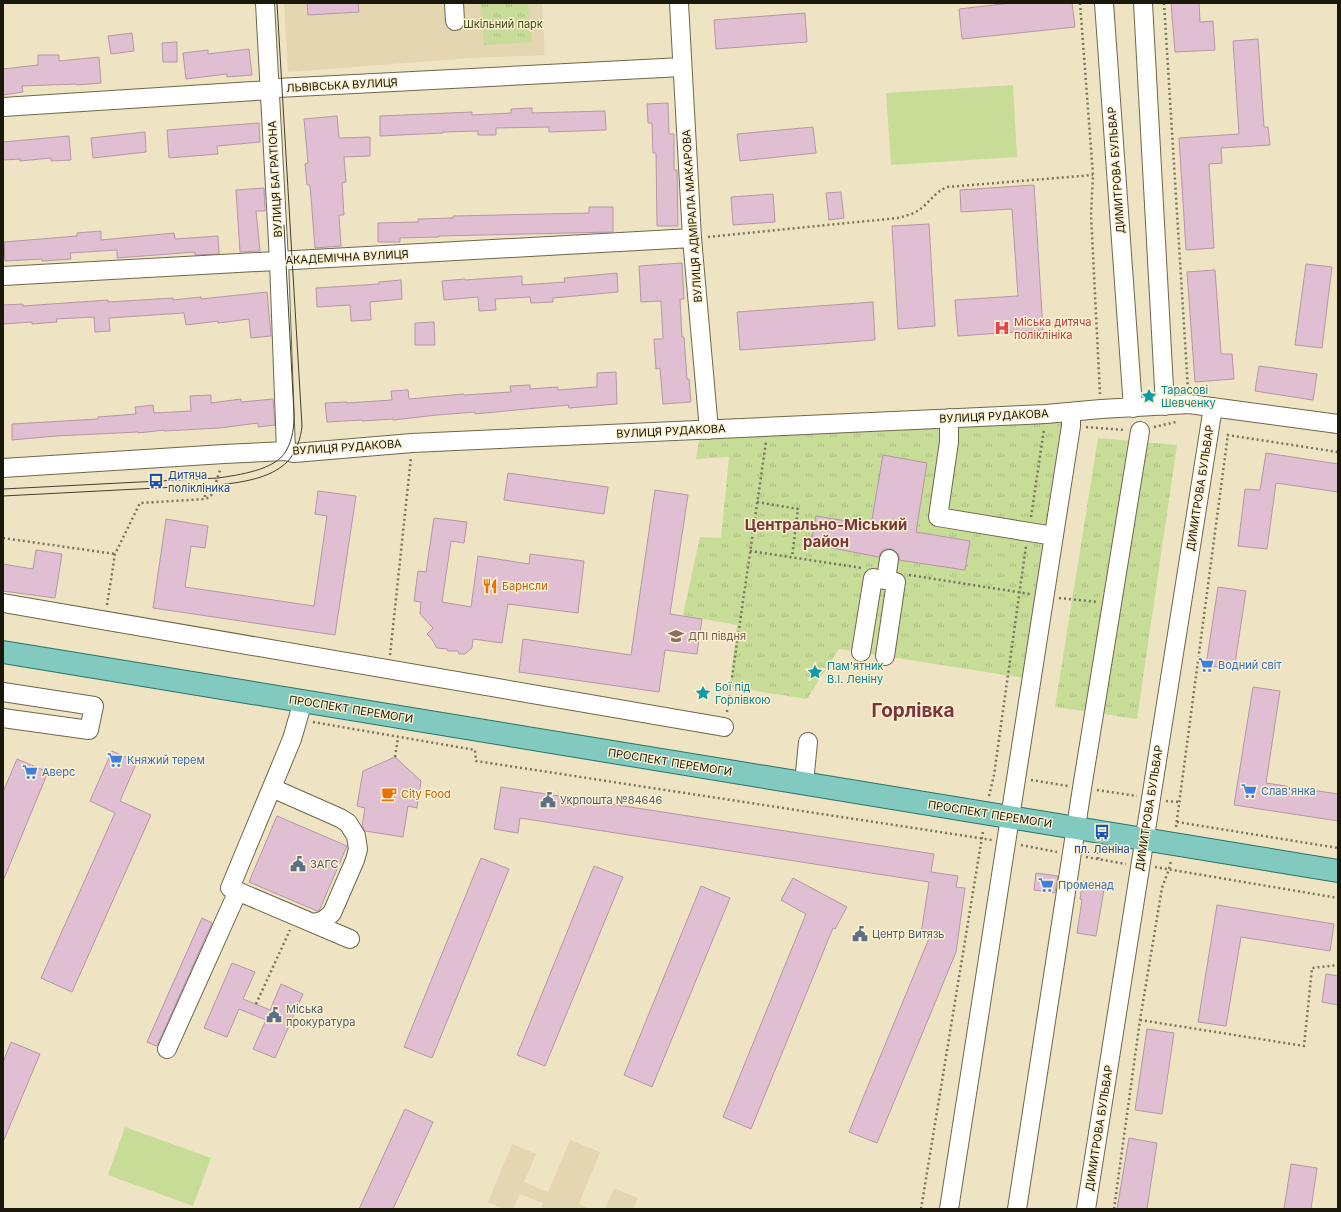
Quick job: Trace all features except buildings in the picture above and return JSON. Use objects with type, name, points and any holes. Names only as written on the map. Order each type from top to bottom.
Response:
[{"type":"main road","name":"ПРОСПЕКТ ПЕРЕМОГИ","points":[[3,652],[300,710],[804,783],[1338,871]]},
{"type":"street","name":"ВУЛИЦЯ БАГРАТІОНА","points":[[265,3],[279,261],[286,451]]},
{"type":"street","points":[[454,3],[455,21]]},
{"type":"street","name":"ВУЛИЦЯ АДМІРАЛА МАКАРОВА","points":[[678,3],[692,238],[709,430]]},
{"type":"street","name":"ДИМИТРОВА БУЛЬВАР","points":[[1104,3],[1133,408]]},
{"type":"street","points":[[1143,3],[1165,406]]},
{"type":"street","name":"ЛЬВІВСЬКА ВУЛИЦЯ","points":[[3,107],[270,90],[277,88],[682,68]]},
{"type":"street","name":"АКАДЕМІЧНА ВУЛИЦЯ","points":[[3,276],[692,238]]},
{"type":"street","name":"ВУЛИЦЯ РУДАКОВА","points":[[3,468],[224,454],[286,451],[294,453],[412,443],[949,418],[1046,414],[1071,419],[1101,409],[1189,404],[1338,424]]},
{"type":"street","name":"ДИМИТРОВА БУЛЬВАР","points":[[1086,1209],[1213,407]]},
{"type":"street","points":[[949,418],[949,442],[938,517],[1054,536]]},
{"type":"street","points":[[949,1209],[1071,419]]},
{"type":"street","points":[[1018,1209],[1076,828],[1140,431]]},
{"type":"street","points":[[861,652],[873,578],[887,570],[896,582],[885,656]]},
{"type":"street","points":[[3,603],[724,727]]},
{"type":"street","points":[[3,692],[94,706],[89,730],[3,718]]},
{"type":"street","points":[[300,710],[292,740],[230,888],[350,939]]},
{"type":"street","points":[[804,783],[808,742]]},
{"type":"street","points":[[272,788],[340,818],[348,823],[356,836],[358,849],[355,860],[332,913],[324,920],[314,923]]},
{"type":"street","points":[[167,1049],[238,891]]},
{"type":"path","points":[[1080,3],[1093,175],[1091,215],[1101,409],[1104,428]]},
{"type":"path","points":[[1071,419],[1104,428],[1140,431],[1190,418],[1164,3]]},
{"type":"path","points":[[692,238],[898,218],[919,210],[940,190],[947,187],[1093,175]]},
{"type":"path","points":[[724,727],[766,440],[766,427]]},
{"type":"path","points":[[1114,1209],[1140,1020],[1162,888],[1170,869],[1175,844],[1228,434]]},
{"type":"path","points":[[1208,441],[1228,434],[1338,452]]},
{"type":"path","points":[[388,669],[412,443]]},
{"type":"path","points":[[104,620],[115,554],[140,503],[205,499],[210,497],[214,492],[224,454]]},
{"type":"path","points":[[205,485],[205,499]]},
{"type":"path","points":[[757,502],[798,509],[792,557]]},
{"type":"path","points":[[3,538],[115,554]]},
{"type":"path","points":[[750,551],[887,570],[1044,596],[1112,604]]},
{"type":"path","points":[[300,710],[398,738],[475,750],[476,760],[1006,842],[1140,866],[1170,869],[1338,898]]},
{"type":"path","points":[[396,757],[398,738]]},
{"type":"path","points":[[1177,822],[1338,848]]},
{"type":"path","points":[[256,1004],[296,916]]},
{"type":"path","points":[[1140,1020],[1304,1046],[1312,968],[1338,965]]},
{"type":"shaded area","points":[[284,3],[542,3],[545,55],[470,58],[288,72]]},
{"type":"shaded area","points":[[570,1140],[600,1152],[579,1204],[591,1209],[541,1209],[543,1203],[520,1194],[513,1209],[504,1209],[488,1202],[512,1144],[536,1154],[524,1182],[548,1192]]},
{"type":"shaded area","points":[[614,1188],[638,1198],[633,1209],[605,1209]]},
{"type":"green space","name":"Шкільний парк","points":[[480,3],[528,3],[532,42],[484,45]]},
{"type":"green space","points":[[1013,85],[1017,157],[891,165],[886,93]]},
{"type":"green space","points":[[1067,408],[1024,678],[839,649],[807,699],[730,687],[737,625],[683,615],[700,537],[721,538],[729,457],[696,459],[701,427]]},
{"type":"green space","points":[[1098,438],[1177,445],[1137,719],[1055,707]]},
{"type":"green space","points":[[125,1127],[211,1158],[193,1206],[108,1175]]},
{"type":"tram line","points":[[3,496],[234,483],[254,479],[273,472],[288,461],[296,449],[301,435],[302,426],[277,3]]},
{"type":"tram line","points":[[3,489],[218,478],[256,470],[274,463],[281,457],[286,451],[290,442],[293,432],[294,419],[284,225]]},
{"type":"place","name":"Міська дитяча поліклініка","points":[[1002,328]]},
{"type":"place","name":"Тарасові Шевченку","points":[[1149,396]]},
{"type":"place","name":"Дитяча полікліника","points":[[156,481]]},
{"type":"place","name":"Барнсли","points":[[490,586]]},
{"type":"place","name":"ДПІ півдня","points":[[676,636]]},
{"type":"place","name":"Водний світ","points":[[1206,665]]},
{"type":"place","name":"Пам'ятник В.І. Леніну","points":[[815,672]]},
{"type":"place","name":"Бої під Горлівкою","points":[[703,693]]},
{"type":"place","name":"Княжий терем","points":[[115,760]]},
{"type":"place","name":"Аверс","points":[[30,772]]},
{"type":"place","name":"Слав'янка","points":[[1249,791]]},
{"type":"place","name":"City Food","points":[[389,794]]},
{"type":"place","name":"Укрпошта №84646","points":[[548,800]]},
{"type":"place","name":"пл. Леніна","points":[[1102,832]]},
{"type":"place","name":"ЗАГС","points":[[298,864]]},
{"type":"place","name":"Променад","points":[[1046,885]]},
{"type":"place","name":"Центр Витязь","points":[[860,934]]},
{"type":"place","name":"Міська прокуратура","points":[[274,1015]]},
{"type":"district","name":"Центрально-Міський район","points":[[826,532]]},
{"type":"district","name":"Горлівка","points":[[913,710]]}]
